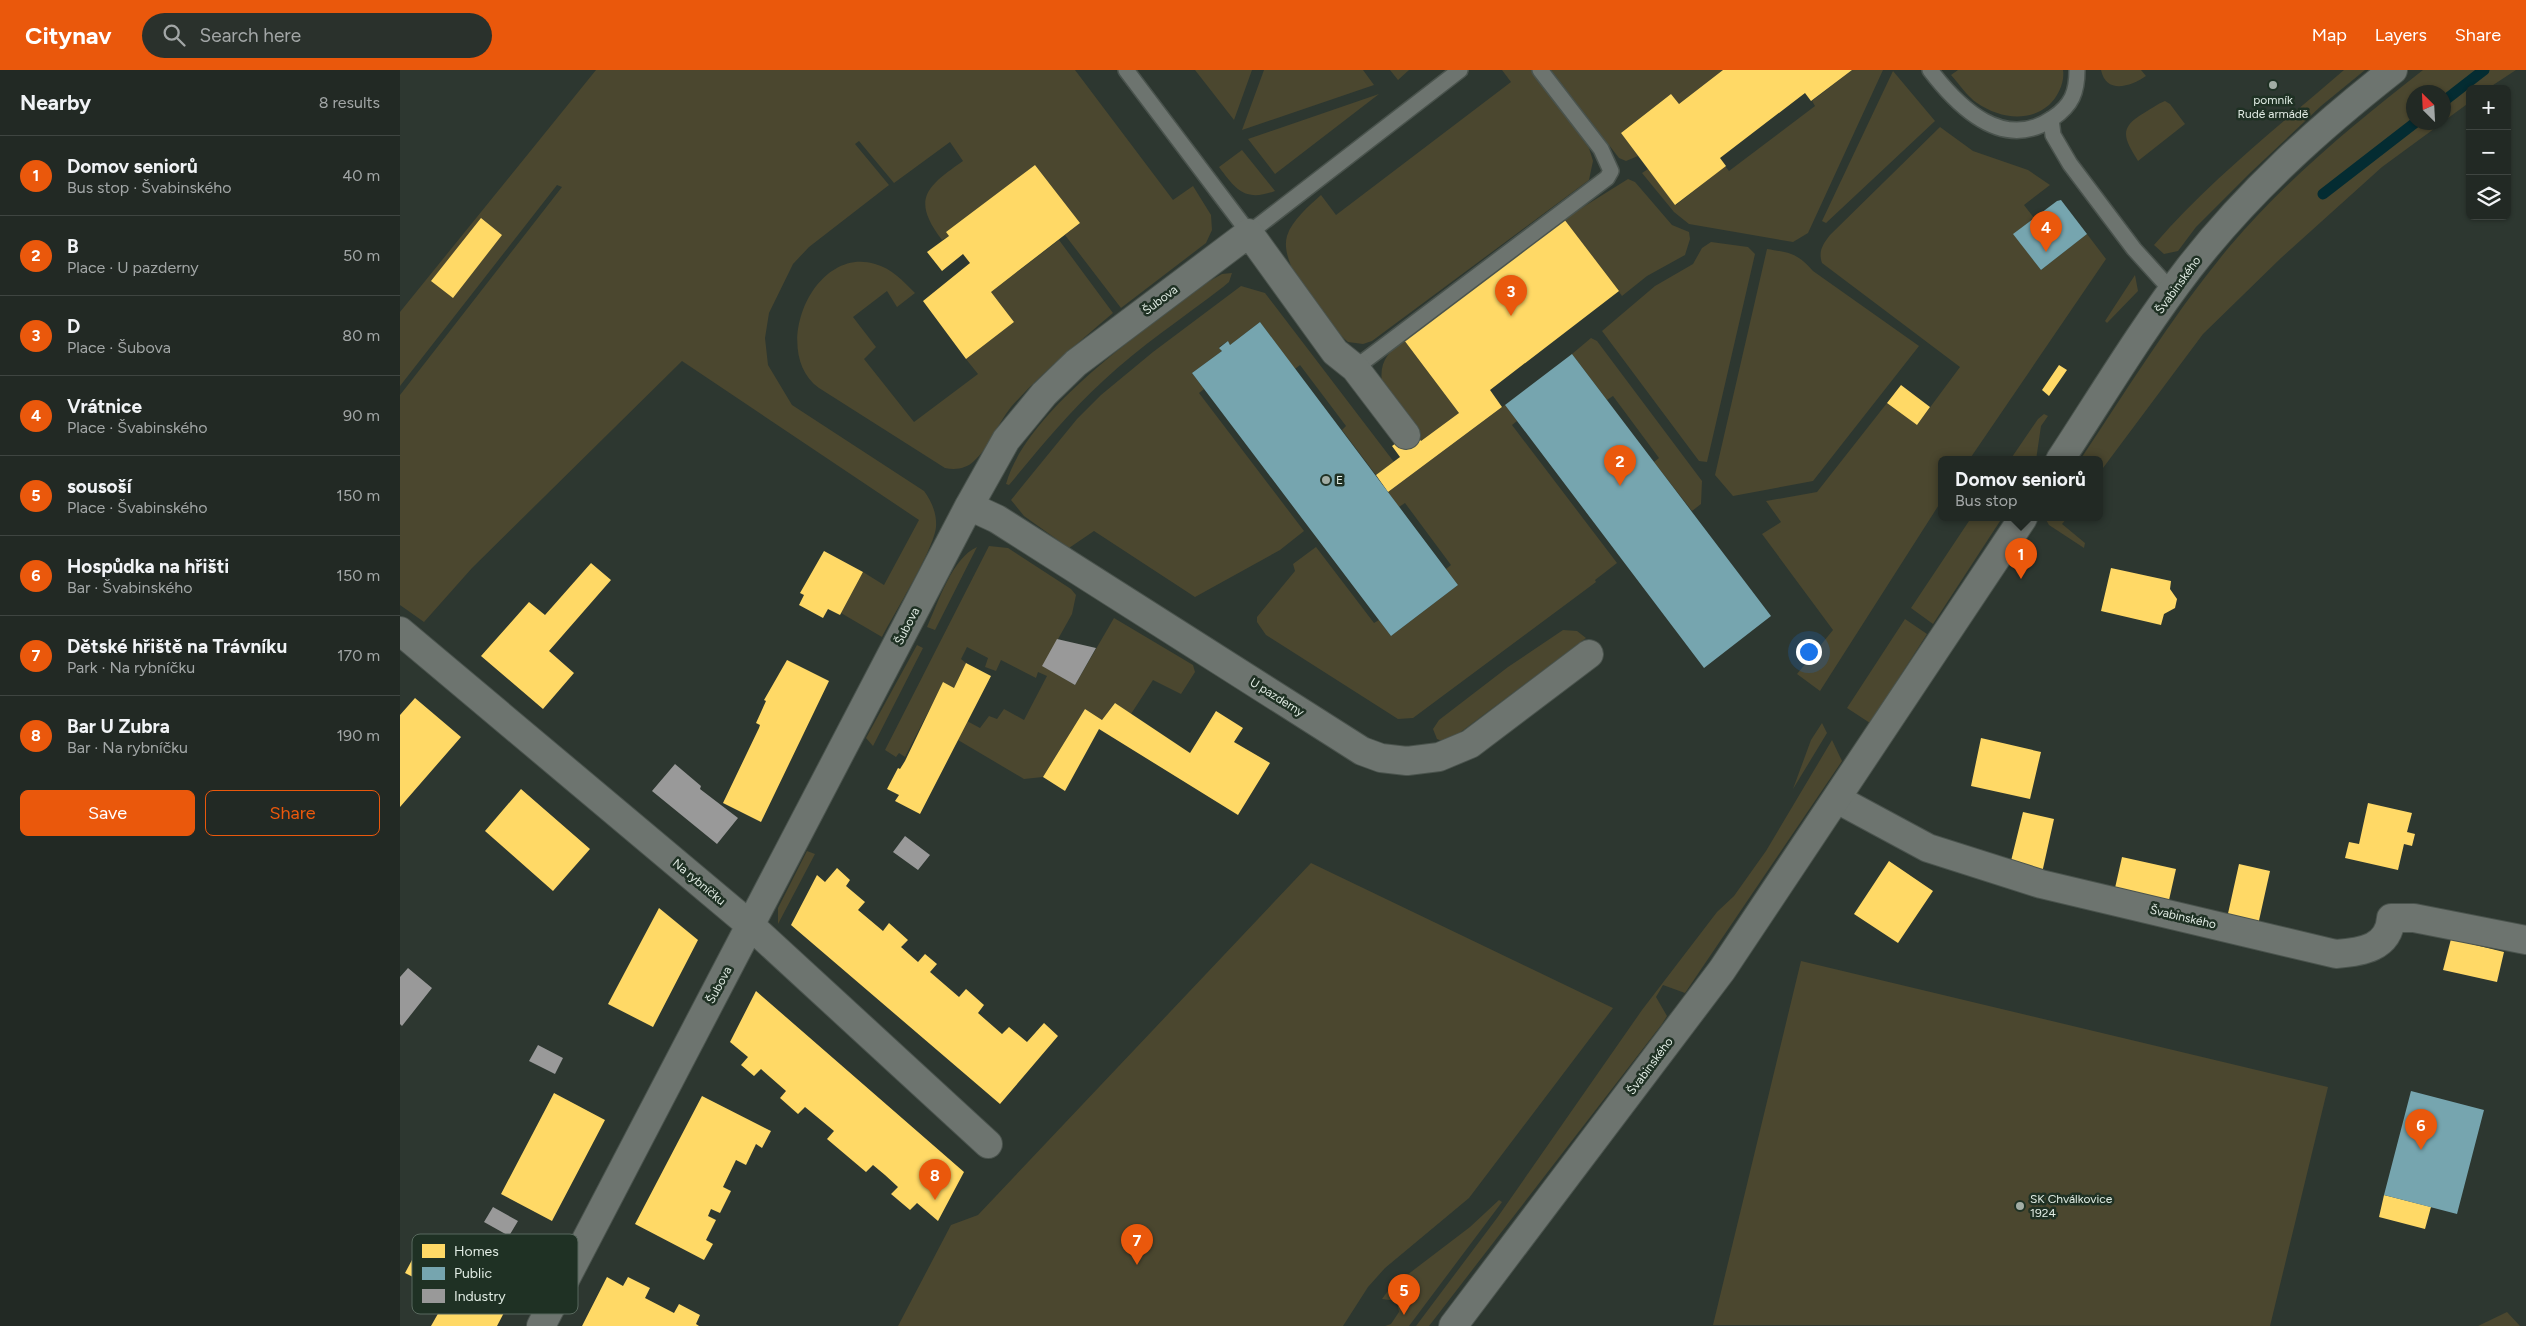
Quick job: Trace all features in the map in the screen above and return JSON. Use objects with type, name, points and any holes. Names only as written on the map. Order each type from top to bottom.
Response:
[{"type":"street","name":"Švabinského","points":[[2063,456],[2172,291],[2229,220],[2320,128],[2393,70]]},
{"type":"street","points":[[1249,233],[1335,352],[1355,368],[1406,436]]},
{"type":"street","name":"Šubova","points":[[578,1255],[969,506],[1006,440],[1044,394],[1076,363],[1249,233]]},
{"type":"street","name":"U pazderny","points":[[969,506],[997,519],[1362,751],[1381,758],[1408,761],[1438,757],[1470,744],[1589,654]]},
{"type":"street","name":"Švabinského","points":[[1453,1326],[1722,970],[2021,521]]},
{"type":"street","name":"Na rybníčku","points":[[400,631],[750,925],[988,1144]]},
{"type":"street","name":"Švabinského","points":[[1836,800],[1928,848],[2032,881],[2336,954],[2354,952],[2373,946],[2385,938],[2391,929],[2391,918],[2414,918],[2526,940]]},
{"type":"street","name":"Šubova","points":[[541,1326],[547,1314]]},
{"type":"lane","points":[[1126,70],[1249,233],[1460,70]]},
{"type":"lane","points":[[1355,368],[1607,178],[1611,171],[1601,149],[1540,70]]},
{"type":"lane","points":[[1930,70],[1963,107],[2003,129],[2027,130],[2036,128],[2051,120],[2071,103],[2076,87],[2077,70]]},
{"type":"lane","points":[[2051,120],[2054,135],[2060,148],[2075,171],[2134,249],[2172,291]]},
{"type":"shaded area","points":[[596,70],[1075,70],[1173,200],[1193,186],[1211,215],[1212,230],[1206,243],[1121,308],[1065,235],[1080,223],[1035,165],[946,232],[949,236],[942,240],[932,226],[925,204],[927,195],[932,187],[963,161],[950,142],[894,183],[859,141],[855,144],[889,185],[809,247],[793,264],[769,313],[765,338],[768,365],[792,405],[924,491],[933,508],[936,517],[934,537],[913,582],[882,637],[841,613],[863,572],[884,585],[919,520],[682,361],[472,568],[424,622],[400,605],[400,395],[562,187],[557,185],[400,386],[400,312]]},
{"type":"shaded area","points":[[1195,70],[1252,70],[1234,120]]},
{"type":"shaded area","points":[[1264,70],[1363,70],[1374,85],[1242,130]]},
{"type":"shaded area","points":[[1390,70],[1409,70],[1398,80]]},
{"type":"shaded area","points":[[1502,70],[1532,70],[1589,148],[1593,161],[1589,180],[1372,341],[1363,344],[1348,342],[1317,308],[1297,277],[1286,248],[1289,230],[1301,214],[1321,195],[1336,215],[1511,82]]},
{"type":"shaded area","points":[[1551,70],[1723,70],[1679,104],[1671,94],[1621,133],[1638,156],[1626,161],[1619,158]]},
{"type":"shaded area","points":[[1852,70],[1883,70],[1808,233],[1793,242],[1689,224],[1674,212],[1642,173],[1648,169],[1676,205],[1725,166],[1729,171],[1815,106],[1812,101]]},
{"type":"shaded area","points":[[1958,70],[2063,70],[2063,79],[2055,98],[2041,111],[2023,116],[2013,116],[1995,112],[1974,100],[1951,75]]},
{"type":"shaded area","points":[[2101,70],[2141,70],[2146,76],[2133,83],[2119,86],[2108,83]]},
{"type":"shaded area","points":[[2344,70],[2365,70],[2321,106],[2250,173],[2196,227],[2178,251],[2164,254],[2154,245],[2198,198]]},
{"type":"shaded area","points":[[2423,70],[2516,70],[2493,85],[2466,85],[2466,105],[2451,116],[2451,85],[2406,85],[2406,130],[2432,130],[2382,167],[2281,258],[2203,334],[2103,468],[2103,456],[2083,456],[2134,378],[2209,271],[2274,198],[2322,153]]},
{"type":"shaded area","points":[[1893,71],[1935,121],[1826,223],[1822,221]]},
{"type":"shaded area","points":[[1379,94],[1275,174],[1248,139]]},
{"type":"shaded area","points":[[2165,101],[2170,104],[2185,124],[2138,161],[2129,146],[2126,134],[2127,129],[2136,118]]},
{"type":"shaded area","points":[[1940,127],[1973,151],[2028,170],[2050,185],[2024,205],[2034,218],[2014,234],[2041,270],[2087,234],[2106,259],[1972,456],[1938,456],[1938,506],[1820,691],[1797,674],[1833,630],[1762,534],[1781,522],[1766,501],[1817,492],[1887,403],[1917,425],[1960,367],[1822,263],[1821,251],[1830,235]]},
{"type":"shaded area","points":[[1242,150],[1275,191],[1256,195],[1242,192],[1225,175],[1219,167]]},
{"type":"shaded area","points":[[1628,179],[1635,182],[1672,225],[1689,232],[1690,239],[1685,255],[1647,276],[1622,296],[1564,219]]},
{"type":"shaded area","points":[[1059,240],[1113,313],[1060,358],[1023,394],[1006,414],[985,449],[968,466],[956,469],[945,468],[819,388],[805,372],[798,351],[798,328],[805,305],[817,285],[833,270],[853,262],[881,266],[915,293],[897,307],[887,291],[853,317],[876,347],[864,359],[914,422],[978,374],[966,359],[1014,322],[991,292]]},
{"type":"shaded area","points":[[1711,242],[1748,247],[1755,254],[1707,462],[1699,461],[1602,331],[1655,286],[1693,264],[1702,248]]},
{"type":"shaded area","points":[[1767,249],[1798,257],[1813,271],[1919,346],[1813,481],[1733,496],[1715,475]]},
{"type":"shaded area","points":[[1232,273],[1229,282],[1147,344],[1090,393],[1009,485],[1006,484],[1018,456],[1038,428],[1062,400],[1121,347],[1206,283],[1222,274]]},
{"type":"shaded area","points":[[2135,275],[2138,291],[2107,323],[2105,321]]},
{"type":"shaded area","points":[[1241,286],[1265,293],[1394,462],[1376,475],[1342,430],[1346,426],[1300,365],[1295,369],[1260,322],[1230,345],[1228,341],[1219,347],[1222,351],[1192,373],[1204,389],[1199,393],[1304,531],[1280,550],[1195,597],[1094,531],[1069,548],[1024,516],[1011,500],[1077,419],[1101,395],[1153,352]]},
{"type":"shaded area","points":[[1591,338],[1597,341],[1702,481],[1701,504],[1692,511],[1654,462],[1659,458],[1613,396],[1607,400],[1572,354]]},
{"type":"shaded area","points":[[1404,340],[1459,413],[1421,441],[1382,383],[1383,363],[1389,353]]},
{"type":"shaded area","points":[[1505,405],[1517,421],[1512,425],[1617,563],[1595,580],[1596,582],[1413,718],[1398,719],[1266,635],[1257,622],[1257,617],[1295,571],[1293,564],[1316,547],[1374,623],[1379,620],[1391,636],[1458,585],[1446,569],[1451,565],[1405,503],[1399,507],[1388,492]]},
{"type":"shaded area","points":[[2044,414],[2048,416],[2041,426],[2037,456],[2013,456],[2038,419]]},
{"type":"shaded area","points":[[1969,521],[2000,521],[1933,624],[1911,608]]},
{"type":"shaded area","points":[[2047,521],[2064,521],[2062,524],[2085,543],[2084,548],[2049,525]]},
{"type":"shaded area","points":[[989,546],[1008,548],[1071,589],[1076,595],[1072,614],[1043,666],[1075,685],[1114,618],[1193,665],[1195,672],[1181,694],[1153,680],[1131,714],[1115,703],[1102,720],[1085,709],[1043,777],[1024,779],[958,740],[967,721],[980,728],[989,716],[997,719],[1004,709],[1024,720],[1047,676],[1038,672],[1036,678],[1001,660],[996,671],[985,667],[988,658],[967,647],[961,659],[966,663],[954,688],[943,683],[905,757],[899,753],[896,757],[885,750]]},
{"type":"shaded area","points":[[977,547],[935,630],[927,627],[953,571],[968,553]]},
{"type":"shaded area","points":[[1905,619],[1927,634],[1870,723],[1847,708]]},
{"type":"shaded area","points":[[1563,630],[1577,631],[1586,638],[1450,740],[1442,741],[1437,739],[1433,729],[1439,720],[1508,667]]},
{"type":"shaded area","points":[[917,645],[923,648],[873,746],[866,738]]},
{"type":"shaded area","points":[[1822,723],[1827,733],[1793,789],[1811,740]]},
{"type":"shaded area","points":[[1832,740],[1842,761],[1685,993],[1663,985],[1656,997],[1667,1016],[1662,1024],[1429,1326],[1416,1326],[1497,1218],[1642,1010],[1717,912],[1734,896],[1766,851]]},
{"type":"shaded area","points":[[807,851],[815,854],[778,924],[778,908]]},
{"type":"shaded area","points":[[1311,863],[1613,1008],[1469,1198],[1385,1268],[1368,1287],[1343,1326],[898,1326],[951,1225],[978,1215]]},
{"type":"shaded area","name":"SK Chválkovice 1924","points":[[1801,961],[2328,1087],[2270,1326],[1713,1325]]},
{"type":"shaded area","points":[[1499,1200],[1502,1202],[1409,1326],[1385,1326],[1391,1324],[1399,1312],[1397,1301],[1382,1299],[1390,1288],[1470,1227]]},
{"type":"shaded area","points":[[2507,1312],[2520,1326],[2478,1326]]},
{"type":"building: Homes","points":[[1723,70],[1852,70],[1811,101],[1805,93],[1720,158],[1726,166],[1675,205],[1621,133],[1671,94],[1679,104]]},
{"type":"building: Homes","points":[[1035,165],[1080,223],[991,292],[1014,322],[966,359],[923,301],[970,263],[963,254],[942,271],[927,252],[949,236],[946,232]]},
{"type":"building: Homes","points":[[481,218],[502,235],[453,298],[431,281]]},
{"type":"building: Homes","points":[[1564,219],[1619,291],[1490,390],[1502,407],[1388,492],[1376,475],[1400,457],[1392,446],[1413,431],[1421,441],[1459,413],[1404,340]]},
{"type":"building: Homes","points":[[2059,365],[2067,370],[2049,396],[2042,390]]},
{"type":"building: Homes","points":[[1901,385],[1930,407],[1917,425],[1887,403]]},
{"type":"building: Homes","points":[[824,551],[863,572],[840,615],[828,609],[823,618],[799,605],[804,595],[800,593]]},
{"type":"building: Homes","points":[[591,563],[611,580],[549,651],[574,673],[543,709],[481,656],[529,602],[545,615]]},
{"type":"building: Homes","points":[[2111,568],[2171,581],[2170,589],[2177,599],[2175,608],[2164,614],[2161,625],[2101,611]]},
{"type":"building: Homes","points":[[787,660],[829,681],[761,822],[723,803],[759,728],[760,725],[756,723],[766,701],[764,700]]},
{"type":"building: Homes","points":[[966,663],[991,676],[920,814],[895,801],[899,795],[887,789],[898,768],[900,769],[905,761],[943,682],[954,688]]},
{"type":"building: Homes","points":[[415,698],[461,737],[400,807],[400,715]]},
{"type":"building: Homes","points":[[1115,703],[1190,753],[1216,711],[1243,728],[1234,742],[1270,763],[1238,815],[1099,729],[1065,791],[1043,777],[1085,709],[1102,720]]},
{"type":"building: Homes","points":[[1981,738],[2041,752],[2030,799],[1971,786]]},
{"type":"building: Homes","points":[[521,789],[590,849],[553,891],[485,831]]},
{"type":"building: Homes","points":[[2368,803],[2412,813],[2407,832],[2415,834],[2412,846],[2404,844],[2398,870],[2345,858],[2349,842],[2359,844]]},
{"type":"building: Homes","points":[[2023,812],[2054,819],[2042,873],[2010,865]]},
{"type":"building: Homes","points":[[2122,857],[2176,869],[2169,900],[2115,888]]},
{"type":"building: Homes","points":[[1889,861],[1933,891],[1898,943],[1854,914]]},
{"type":"building: Homes","points":[[2239,864],[2270,871],[2258,925],[2227,918]]},
{"type":"building: Homes","points":[[837,868],[850,880],[846,886],[865,902],[858,910],[883,931],[889,923],[908,940],[901,947],[918,962],[925,954],[937,964],[930,972],[959,997],[966,989],[984,1005],[978,1013],[1002,1034],[1009,1027],[1027,1042],[1044,1023],[1058,1036],[1000,1104],[791,925],[817,875],[825,882]]},
{"type":"building: Homes","points":[[659,908],[698,940],[653,1027],[608,1004]]},
{"type":"building: Homes","points":[[2451,939],[2504,952],[2497,982],[2443,970]]},
{"type":"building: Homes","points":[[756,991],[964,1172],[938,1221],[917,1203],[910,1210],[891,1194],[898,1187],[873,1165],[866,1172],[827,1139],[834,1131],[805,1107],[798,1114],[780,1098],[786,1091],[761,1069],[754,1076],[741,1065],[748,1057],[730,1042]]},
{"type":"building: Homes","points":[[554,1093],[605,1120],[552,1221],[501,1194]]},
{"type":"building: Homes","points":[[702,1096],[771,1131],[762,1148],[756,1144],[746,1165],[736,1160],[723,1187],[731,1191],[720,1213],[711,1209],[708,1216],[716,1220],[706,1240],[713,1244],[704,1260],[635,1224]]},
{"type":"building: Homes","points":[[2384,1195],[2431,1207],[2425,1229],[2379,1217]]},
{"type":"building: Homes","points":[[412,1260],[412,1276],[405,1273]]},
{"type":"building: Homes","points":[[607,1277],[623,1286],[628,1277],[650,1288],[645,1298],[674,1313],[679,1304],[700,1315],[696,1324],[699,1326],[582,1326]]},
{"type":"building: Homes","points":[[438,1314],[503,1314],[497,1326],[431,1326]]},
{"type":"building: Public","points":[[2061,200],[2087,234],[2041,270],[2013,234]]},
{"type":"building: Public","name":"E","points":[[1260,322],[1458,585],[1391,636],[1192,373],[1222,351],[1219,348],[1228,341],[1230,345]]},
{"type":"building: Public","points":[[1572,354],[1771,616],[1704,668],[1505,405]]},
{"type":"building: Public","points":[[2411,1091],[2484,1110],[2457,1214],[2384,1195]]},
{"type":"building: Industry","points":[[1057,639],[1096,648],[1075,685],[1042,666]]},
{"type":"building: Industry","points":[[675,764],[701,786],[700,789],[738,818],[717,844],[652,791]]},
{"type":"building: Industry","points":[[905,836],[930,855],[918,870],[893,852]]},
{"type":"building: Industry","points":[[408,968],[432,988],[402,1026],[400,1024],[400,977]]},
{"type":"building: Industry","points":[[538,1045],[563,1058],[555,1074],[529,1061]]},
{"type":"building: Industry","points":[[493,1207],[518,1221],[510,1234],[505,1234],[484,1222]]},
{"type":"waterway","points":[[2451,96],[2484,70]]},
{"type":"waterway","points":[[2323,194],[2406,130]]},
{"type":"place","name":"pomník Rudé armádě","points":[[2273,85]]},
{"type":"place","name":"Vrátnice","points":[[2046,252]]},
{"type":"place","name":"D","points":[[1511,316]]},
{"type":"place","name":"E","points":[[1326,480]]},
{"type":"place","name":"B","points":[[1620,486]]},
{"type":"place","name":"Domov seniorů","points":[[2021,579]]},
{"type":"place","name":"Hospůdka na hřišti","points":[[2421,1150]]},
{"type":"place","name":"Bar U Zubra","points":[[935,1200]]},
{"type":"place","name":"SK Chválkovice 1924","points":[[2020,1206]]},
{"type":"place","name":"Dětské hřiště na Trávníku","points":[[1137,1265]]},
{"type":"place","name":"sousoší","points":[[1404,1315]]}]
